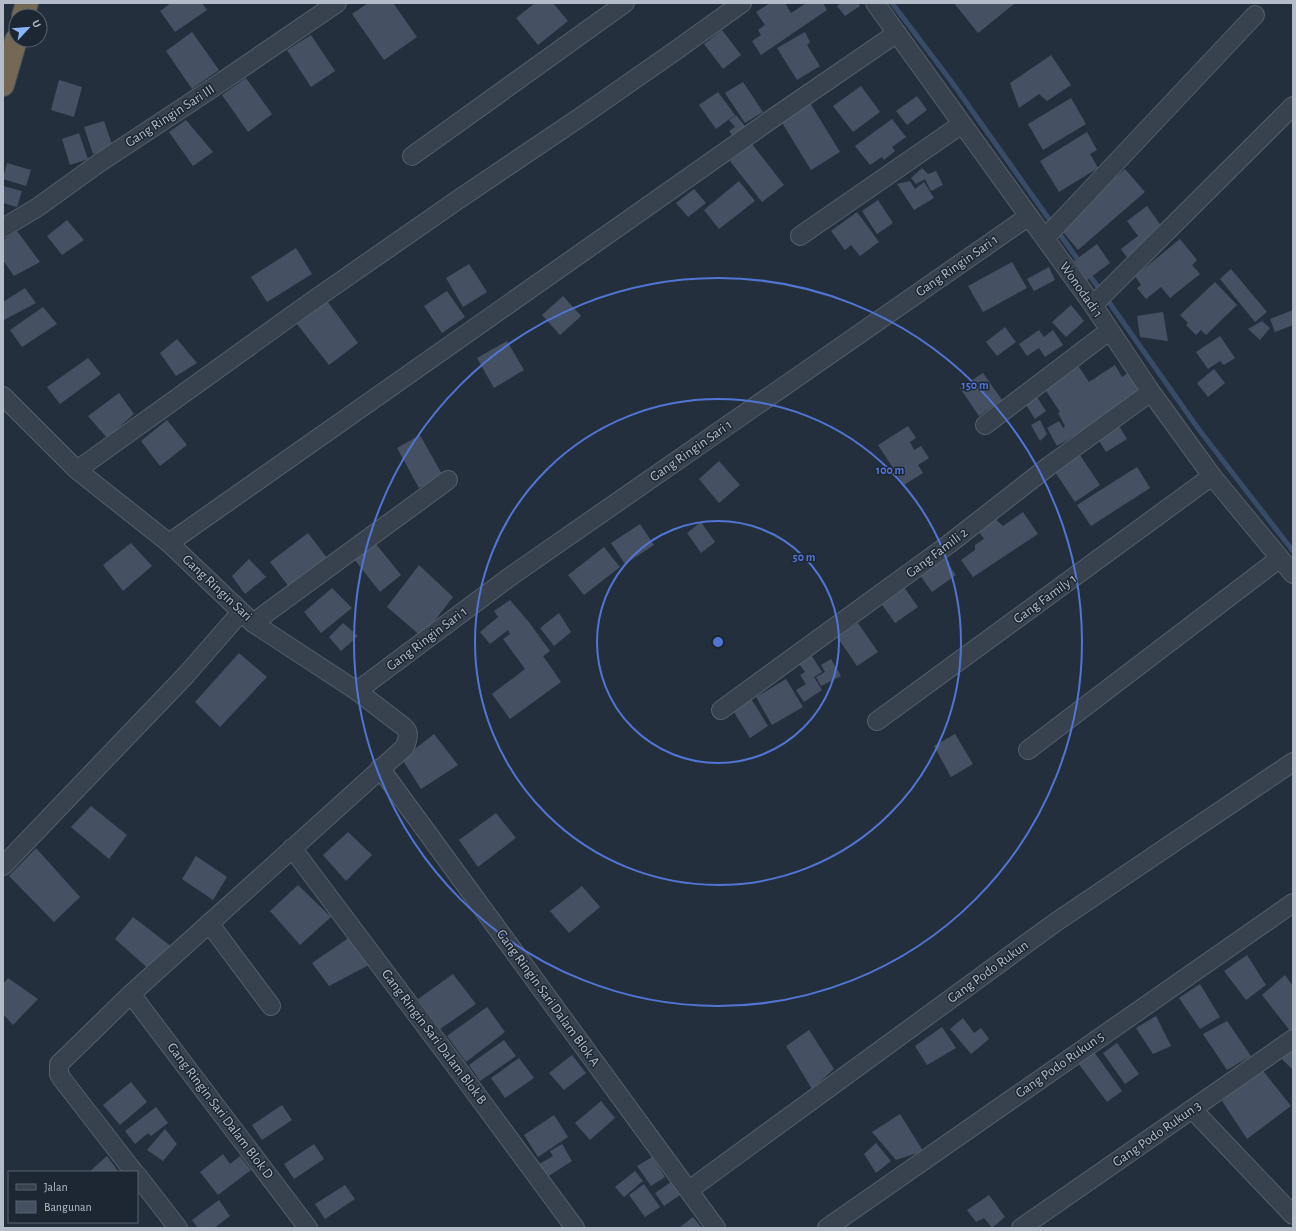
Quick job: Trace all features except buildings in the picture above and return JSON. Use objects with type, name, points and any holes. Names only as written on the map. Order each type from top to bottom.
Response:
[{"type":"highway","points":[[3,85],[14,48]]},
{"type":"street","name":"Gang Ringin Sari III","points":[[3,228],[38,207],[98,163],[211,89],[337,3]]},
{"type":"street","points":[[412,156],[625,3]]},
{"type":"street","points":[[81,467],[308,304],[624,87],[742,3]]},
{"type":"street","name":"Wonodadi 1","points":[[875,3],[1028,216],[1051,232],[1109,331],[1212,476],[1290,569]]},
{"type":"street","points":[[1051,232],[1255,15]]},
{"type":"street","points":[[169,543],[776,116],[897,33]]},
{"type":"street","points":[[1093,305],[1293,106]]},
{"type":"street","points":[[800,236],[962,124]]},
{"type":"street","name":"Gang Ringin Sari 1","points":[[357,691],[511,576],[1028,216]]},
{"type":"street","points":[[985,425],[1109,331]]},
{"type":"street","name":"Gang Famili 2","points":[[721,710],[949,544],[1049,466],[1151,392]]},
{"type":"street","name":"Gang Ringin Sari","points":[[3,396],[81,467],[254,617],[357,691],[407,730],[408,740],[405,747],[380,768]]},
{"type":"street","name":"Gang Family 1","points":[[877,721],[1212,476]]},
{"type":"street","points":[[3,866],[186,675],[254,617],[448,480]]},
{"type":"street","points":[[1028,750],[1290,569]]},
{"type":"street","name":"Gang Podo Rukun","points":[[689,1190],[1049,927],[1293,762]]},
{"type":"street","points":[[133,1171],[62,1079],[59,1074],[59,1064],[131,994],[380,768]]},
{"type":"street","name":"Gang Ringin Sari Dalam Blok A","points":[[380,768],[716,1228]]},
{"type":"street","name":"Gang Ringin Sari Dalam Blok B","points":[[292,848],[456,1066],[575,1228]]},
{"type":"street","name":"Gang Podo Rukun 5","points":[[827,1228],[1293,903]]},
{"type":"street","points":[[209,923],[271,1006]]},
{"type":"street","name":"Gang Ringin Sari Dalam Blok D","points":[[131,994],[308,1228]]},
{"type":"street","name":"Gang Podo Rukun 3","points":[[1020,1228],[1293,1039]]},
{"type":"street","points":[[1192,1109],[1293,1215]]},
{"type":"street","points":[[138,1177],[178,1228]]},
{"type":"waterway","points":[[892,3],[951,81],[1081,264]]},
{"type":"waterway","points":[[1087,272],[1101,291]]},
{"type":"waterway","points":[[1106,298],[1200,431],[1293,551]]}]
